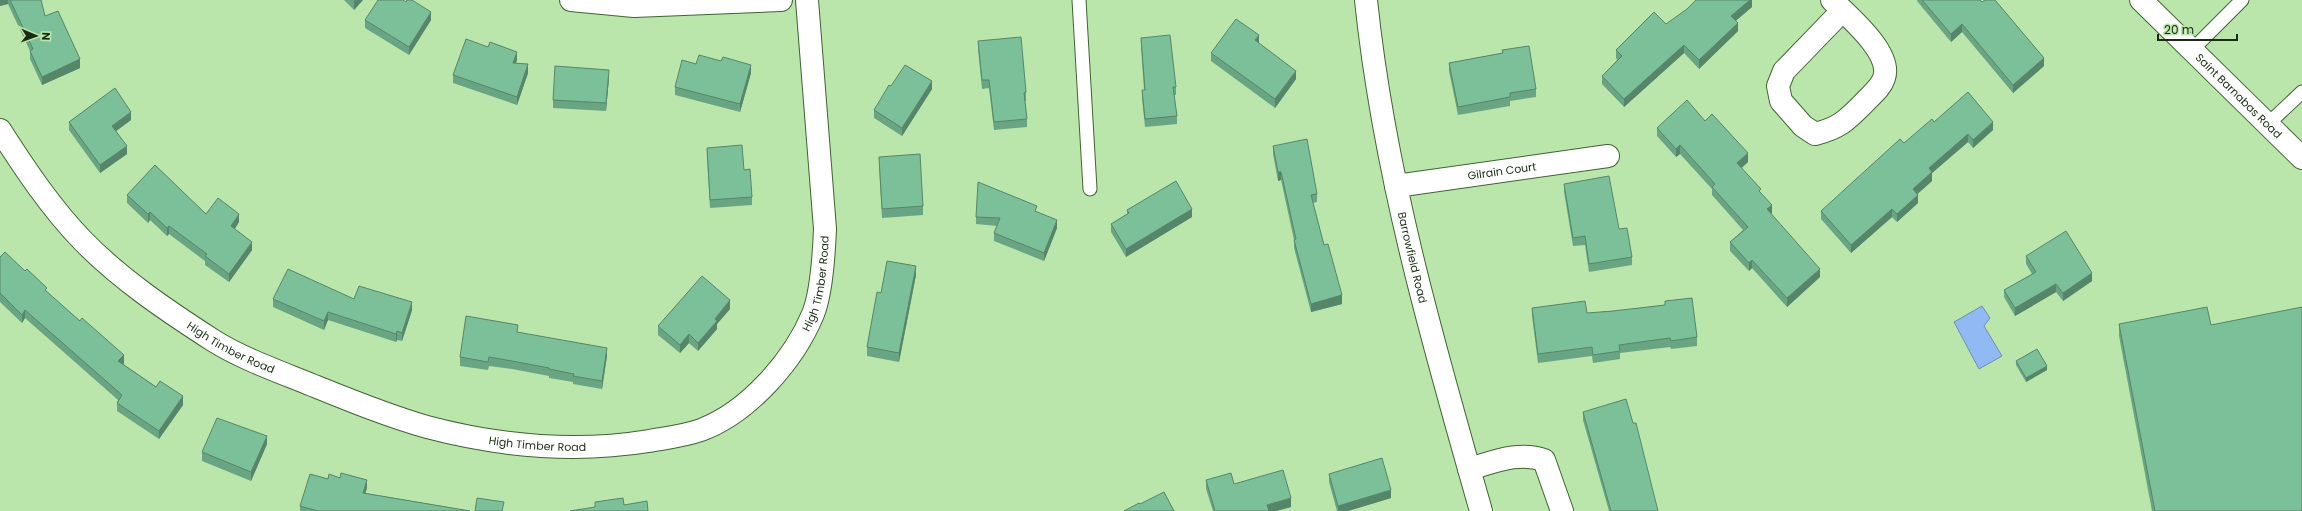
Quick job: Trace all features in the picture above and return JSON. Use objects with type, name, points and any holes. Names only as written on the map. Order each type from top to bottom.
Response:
[{"type":"street","points":[[571,0],[634,6],[781,0]]},
{"type":"street","name":"High Timber Road","points":[[0,130],[57,212],[83,241],[110,267],[217,343],[332,393],[426,426],[464,435],[552,447],[596,448],[668,438],[702,429],[729,415],[751,397],[774,377],[789,357],[814,312],[824,257],[825,230],[807,0]]},
{"type":"street","name":"Barrowfield Road","points":[[1366,0],[1373,57],[1396,186],[1430,332],[1481,511]]},
{"type":"street","name":"Saint Barnabas Road","points":[[2141,0],[2302,158]]},
{"type":"street","points":[[1837,5],[1882,55],[1885,66],[1884,77],[1877,89],[1835,129],[1815,134],[1803,126],[1781,101],[1778,86],[1784,71],[1837,5]]},
{"type":"street","name":"Gilrain Court","points":[[1396,186],[1608,156]]},
{"type":"street","points":[[1469,469],[1513,457],[1532,455],[1544,460],[1562,511]]},
{"type":"lane","points":[[1079,0],[1090,189]]},
{"type":"lane","points":[[2192,50],[2242,0]]},
{"type":"lane","points":[[2268,124],[2302,92]]},
{"type":"water","points":[[1982,306],[1990,318],[1984,326],[2002,356],[1979,369],[1954,322]]},
{"type":"building","points":[[10,0],[41,0],[45,16],[58,11],[80,59],[42,77],[30,51],[33,49]]},
{"type":"building","points":[[378,0],[403,0],[406,2],[407,0],[412,0],[431,12],[409,47],[365,20]]},
{"type":"building","points":[[1696,0],[1750,0],[1731,16],[1738,23],[1699,60],[1684,45],[1624,99],[1602,76],[1622,56],[1616,50],[1654,12],[1666,24],[1687,9]]},
{"type":"building","points":[[1922,0],[1980,0],[1982,2],[1985,0],[1995,0],[2044,58],[2013,85],[1962,24],[1951,34]]},
{"type":"building","points":[[1236,19],[1259,35],[1255,40],[1296,71],[1275,99],[1211,53]]},
{"type":"building","points":[[1170,35],[1176,87],[1173,87],[1177,116],[1145,119],[1142,90],[1145,90],[1141,38]]},
{"type":"building","points":[[1021,37],[1027,119],[994,122],[989,80],[982,80],[978,41]]},
{"type":"building","points":[[466,39],[488,47],[490,42],[517,52],[513,63],[528,64],[517,97],[453,75]]},
{"type":"building","points":[[1529,46],[1536,89],[1510,93],[1510,97],[1458,107],[1449,63],[1503,53],[1502,50]]},
{"type":"building","points":[[699,55],[721,61],[723,57],[751,65],[740,104],[675,87],[682,60],[696,64]]},
{"type":"building","points":[[905,65],[932,81],[902,128],[874,110],[889,85],[891,86]]},
{"type":"building","points":[[555,66],[609,70],[606,103],[553,100]]},
{"type":"building","points":[[115,88],[131,112],[112,126],[127,146],[100,165],[69,122]]},
{"type":"building","points":[[1968,92],[1993,122],[1973,140],[1968,134],[1929,168],[1932,172],[1913,189],[1918,195],[1897,214],[1892,209],[1851,245],[1821,211],[1900,139],[1904,143],[1932,119],[1934,122]]},
{"type":"building","points":[[1687,100],[1705,121],[1712,114],[1748,153],[1737,163],[1761,189],[1759,191],[1772,205],[1767,209],[1820,269],[1787,298],[1752,260],[1749,263],[1730,242],[1748,227],[1712,187],[1715,184],[1680,145],[1676,149],[1657,128]]},
{"type":"building","points":[[1307,139],[1317,194],[1311,195],[1324,245],[1328,244],[1342,295],[1311,304],[1294,240],[1296,239],[1281,172],[1278,172],[1273,146]]},
{"type":"building","points":[[742,145],[744,170],[750,169],[752,197],[710,200],[707,148]]},
{"type":"building","points":[[920,154],[923,206],[882,209],[879,157]]},
{"type":"building","points":[[155,165],[206,214],[218,198],[239,214],[231,226],[252,242],[229,274],[205,256],[207,254],[169,226],[167,228],[150,212],[148,214],[127,195]]},
{"type":"building","points":[[1609,176],[1619,229],[1627,228],[1632,257],[1589,264],[1585,236],[1573,238],[1564,184]]},
{"type":"building","points":[[1176,181],[1192,209],[1126,249],[1111,224],[1129,213],[1127,210]]},
{"type":"building","points":[[978,182],[1037,206],[1035,211],[1057,220],[1044,253],[994,233],[1000,218],[976,217]]},
{"type":"building","points":[[2066,231],[2092,273],[2063,293],[2056,284],[2015,308],[2004,290],[2036,272],[2026,256]]},
{"type":"building","points":[[5,252],[25,271],[27,269],[47,288],[45,290],[80,321],[82,318],[124,355],[118,361],[156,387],[160,381],[183,396],[159,431],[117,403],[122,395],[25,310],[22,315],[0,293],[0,257]]},
{"type":"building","points":[[887,261],[916,266],[899,353],[867,347],[877,292],[881,293]]},
{"type":"building","points":[[288,269],[354,299],[359,286],[412,302],[402,333],[397,331],[396,334],[328,312],[324,321],[273,299]]},
{"type":"building","points":[[702,276],[730,300],[715,319],[717,321],[698,343],[689,334],[680,345],[658,326]]},
{"type":"building","points":[[1692,298],[1697,337],[1671,341],[1670,338],[1619,345],[1620,351],[1593,355],[1592,347],[1538,354],[1532,308],[1585,301],[1587,313],[1665,305],[1665,301]]},
{"type":"building","points":[[2207,307],[2211,325],[2302,307],[2302,511],[2155,511],[2119,324]]},
{"type":"building","points":[[466,316],[518,325],[517,332],[607,348],[602,381],[573,376],[574,374],[549,368],[489,357],[488,362],[460,357]]},
{"type":"building","points":[[2037,349],[2047,366],[2026,378],[2016,361]]},
{"type":"building","points":[[1626,399],[1633,423],[1636,423],[1658,511],[1611,511],[1583,412]]},
{"type":"building","points":[[217,418],[267,436],[251,472],[202,452]]},
{"type":"building","points":[[1382,458],[1391,490],[1338,506],[1329,474]]},
{"type":"building","points":[[1283,470],[1291,498],[1267,505],[1269,511],[1215,511],[1206,480],[1231,473],[1234,484]]},
{"type":"building","points":[[341,473],[367,480],[363,493],[470,511],[318,511],[300,506],[310,474],[328,479],[329,474],[340,478]]},
{"type":"building","points":[[1164,492],[1174,511],[1124,511],[1139,503],[1140,504]]},
{"type":"building","points":[[477,498],[504,502],[502,511],[475,511]]},
{"type":"building","points":[[623,498],[624,505],[647,501],[648,511],[570,511],[595,507],[595,502]]}]
